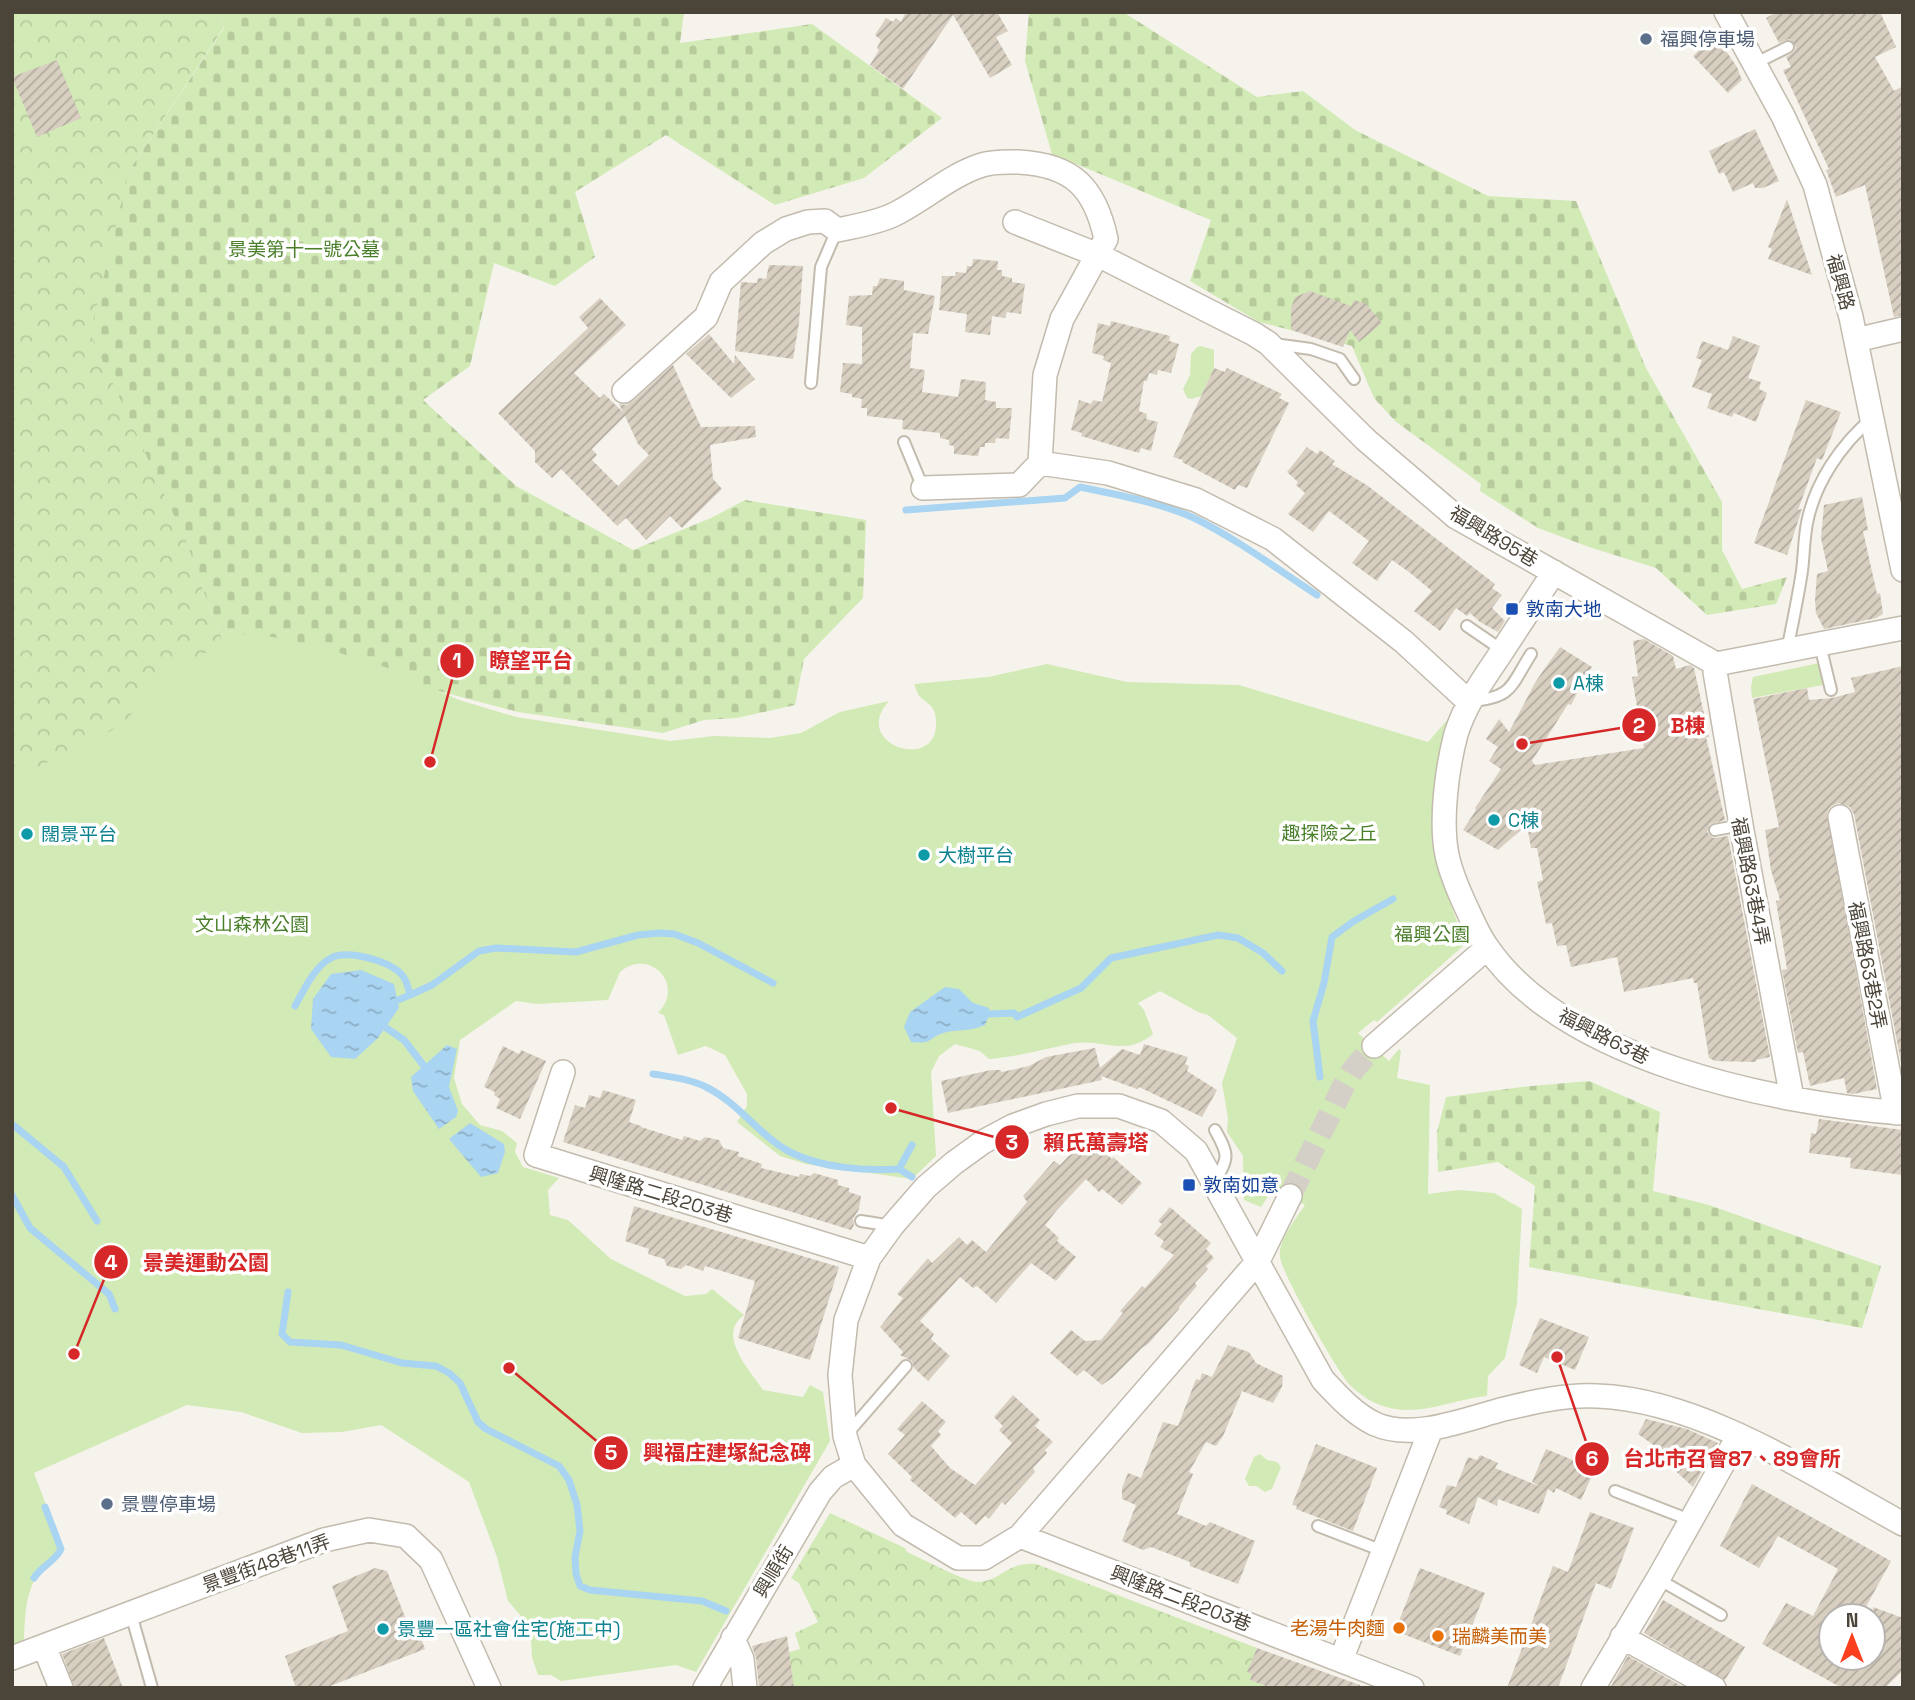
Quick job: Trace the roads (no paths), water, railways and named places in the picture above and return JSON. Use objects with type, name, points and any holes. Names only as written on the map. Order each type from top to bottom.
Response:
[{"type":"street","name":"福興路","points":[[1734,15],[1754,64],[1783,116],[1815,185],[1856,340],[1903,570]]},
{"type":"street","points":[[624,391],[706,317],[722,282],[763,243],[786,229],[808,222],[825,221],[837,230],[892,216],[960,174],[984,164],[1030,163],[1062,170],[1085,189],[1100,214],[1105,239],[1062,319],[1045,375],[1040,463],[1019,485],[923,488]]},
{"type":"street","name":"福興路95巷","points":[[1015,222],[1098,255],[1268,343],[1366,440],[1456,517],[1716,664]]},
{"type":"street","points":[[1856,340],[1903,330]]},
{"type":"street","points":[[1040,463],[1108,473],[1196,500],[1273,540],[1404,642],[1469,702]]},
{"type":"street","name":"福興路63巷","points":[[1555,572],[1469,702],[1450,764],[1444,820],[1446,854],[1457,887],[1487,948],[1514,978],[1550,1009],[1588,1032],[1665,1066],[1717,1082],[1849,1110],[1900,1113]]},
{"type":"street","points":[[1716,664],[1903,628]]},
{"type":"street","name":"福興路63巷4弄","points":[[1716,664],[1715,672],[1741,825],[1792,1098]]},
{"type":"street","name":"福興路63巷2弄","points":[[1840,817],[1900,1113]]},
{"type":"street","points":[[1374,1046],[1487,948]]},
{"type":"street","name":"興隆路二段203巷","points":[[564,1072],[536,1154],[869,1258]]},
{"type":"street","points":[[1290,1196],[1258,1261],[1020,1536],[984,1558],[958,1558],[903,1525],[854,1465],[845,1436],[840,1375],[846,1320],[869,1258],[892,1226],[926,1187],[954,1163],[983,1142],[1013,1126],[1078,1106],[1119,1105],[1161,1121],[1196,1151],[1215,1181],[1239,1230],[1258,1261],[1323,1380],[1348,1406],[1376,1425],[1400,1429],[1431,1429],[1536,1401],[1597,1395],[1646,1403],[1689,1414],[1739,1435],[1903,1524]]},
{"type":"street","points":[[1341,1660],[1431,1429]]},
{"type":"street","points":[[1593,1688],[1739,1435]]},
{"type":"street","name":"興順街","points":[[705,1688],[820,1492],[833,1477],[854,1465]]},
{"type":"street","name":"景豐街48巷11弄","points":[[12,1658],[324,1540],[369,1530],[407,1536],[431,1560],[489,1688]]},
{"type":"street","name":"興隆路二段203巷","points":[[1020,1536],[1412,1688]]},
{"type":"street","points":[[1622,1637],[1714,1688]]},
{"type":"street","points":[[733,1638],[742,1659],[745,1688]]},
{"type":"street","points":[[44,1646],[61,1688]]},
{"type":"lane","points":[[1754,64],[1788,47]]},
{"type":"lane","points":[[811,383],[821,267],[837,230]]},
{"type":"lane","points":[[1268,343],[1311,349],[1340,359],[1354,379]]},
{"type":"lane","points":[[1787,651],[1802,573],[1808,521],[1820,486],[1836,458],[1858,430],[1872,418]]},
{"type":"lane","points":[[904,442],[923,488]]},
{"type":"lane","points":[[1467,626],[1502,650]]},
{"type":"lane","points":[[1821,645],[1831,690]]},
{"type":"lane","points":[[1469,702],[1492,699],[1504,694],[1531,654]]},
{"type":"lane","points":[[1715,830],[1741,825]]},
{"type":"lane","points":[[1215,1130],[1225,1149],[1227,1160],[1215,1181]]},
{"type":"lane","points":[[861,1221],[892,1226]]},
{"type":"lane","points":[[845,1436],[906,1366]]},
{"type":"lane","points":[[1615,1491],[1690,1520]]},
{"type":"lane","points":[[1318,1526],[1384,1551]]},
{"type":"lane","points":[[1658,1579],[1721,1615]]},
{"type":"lane","points":[[131,1614],[152,1688]]},
{"type":"water","points":[[361,970],[394,984],[399,1008],[378,1038],[355,1059],[331,1057],[311,1029],[313,999],[331,974]]},
{"type":"water","points":[[945,987],[959,989],[973,1003],[989,1008],[990,1014],[985,1025],[947,1032],[924,1042],[911,1042],[904,1027],[910,1012]]},
{"type":"water","points":[[447,1045],[457,1049],[449,1087],[458,1111],[456,1117],[439,1129],[413,1091],[411,1077]]},
{"type":"water","points":[[470,1123],[504,1144],[505,1152],[498,1173],[481,1177],[449,1139]]},
{"type":"waterway","points":[[906,510],[1065,498],[1080,487],[1152,503],[1194,518],[1317,595]]},
{"type":"waterway","points":[[1320,1077],[1313,1021],[1324,983],[1332,937],[1393,899]]},
{"type":"waterway","points":[[410,995],[432,985],[479,951],[496,948],[576,952],[638,935],[660,933],[674,934],[698,943],[773,983]]},
{"type":"waterway","points":[[990,1014],[1014,1013],[1017,1017],[1081,988],[1111,958],[1218,935],[1238,938],[1263,953],[1282,971]]},
{"type":"waterway","points":[[295,1006],[319,967],[331,958],[347,955],[378,961],[402,975],[410,995],[398,1000]]},
{"type":"waterway","points":[[385,1027],[404,1040],[424,1066]]},
{"type":"waterway","points":[[653,1074],[687,1080],[706,1087],[729,1102],[780,1146],[804,1158],[844,1167],[899,1169]]},
{"type":"waterway","points":[[12,1124],[64,1167],[97,1221]]},
{"type":"waterway","points":[[912,1145],[899,1169],[912,1177]]},
{"type":"waterway","points":[[12,1195],[30,1228],[109,1294],[115,1309]]},
{"type":"waterway","points":[[288,1292],[282,1334],[290,1342],[341,1345],[402,1363],[436,1366],[460,1383],[478,1422],[486,1429],[559,1466],[569,1480],[577,1505],[580,1531],[575,1557],[580,1586],[590,1590],[702,1601],[726,1611]]},
{"type":"waterway","points":[[34,1578],[61,1549],[45,1507]]},
{"type":"tunnel","points":[[1290,1196],[1343,1087],[1353,1070],[1374,1046]]},
{"type":"place","name":"福興停車場","points":[[1646,39]]},
{"type":"place","name":"敦南大地","points":[[1512,609]]},
{"type":"place","name":"A棟","points":[[1559,683]]},
{"type":"place","name":"B棟","points":[[1522,744]]},
{"type":"place","name":"瞭望平台","points":[[430,762]]},
{"type":"place","name":"C棟","points":[[1494,820]]},
{"type":"place","name":"闊景平台","points":[[27,834]]},
{"type":"place","name":"大樹平台","points":[[924,855]]},
{"type":"place","name":"賴氏萬壽塔","points":[[891,1108]]},
{"type":"place","name":"敦南如意","points":[[1189,1185]]},
{"type":"place","name":"景美運動公園","points":[[74,1354]]},
{"type":"place","name":"台北市召會87、89會所","points":[[1557,1357]]},
{"type":"place","name":"興福庄建塚紀念碑","points":[[509,1368]]},
{"type":"place","name":"景豐停車場","points":[[107,1504]]},
{"type":"place","name":"老湯牛肉麵","points":[[1399,1628]]},
{"type":"place","name":"景豐一區社會住宅(施工中)","points":[[383,1629]]},
{"type":"place","name":"瑞麟美而美","points":[[1438,1636]]},
{"type":"park label","name":"景美第十一號公墓","points":[[304,249]]},
{"type":"park label","name":"趣探險之丘","points":[[1329,833]]},
{"type":"park label","name":"文山森林公園","points":[[252,924]]},
{"type":"park label","name":"福興公園","points":[[1432,934]]}]
